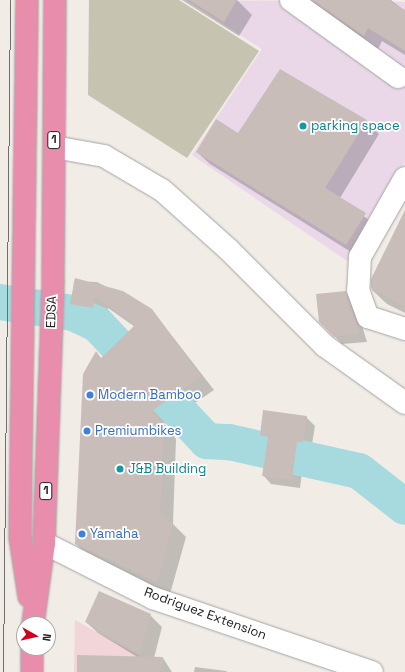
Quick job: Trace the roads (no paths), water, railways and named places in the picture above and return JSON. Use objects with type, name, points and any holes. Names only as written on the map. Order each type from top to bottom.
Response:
[{"type":"highway","points":[[27,0],[20,537],[32,616]]},
{"type":"highway","name":"EDSA","points":[[34,616],[44,543],[53,280],[55,0]]},
{"type":"highway","points":[[32,656],[32,672]]},
{"type":"street","points":[[291,0],[398,77]]},
{"type":"street","points":[[54,148],[104,156],[162,190],[229,250],[325,346],[405,403]]},
{"type":"street","points":[[405,178],[360,257],[358,290],[368,316],[405,329]]},
{"type":"street","name":"Rodriguez Extension","points":[[44,543],[153,598],[372,672]]},
{"type":"waterway","points":[[0,302],[73,313],[97,324],[207,441],[229,442],[359,471],[405,507]]},
{"type":"tram line","points":[[3,672],[10,0]]},
{"type":"place","name":"parking space","points":[[303,126]]},
{"type":"place","name":"Modern Bamboo","points":[[90,395]]},
{"type":"place","name":"Premiumbikes","points":[[87,431]]},
{"type":"place","name":"J&B Building","points":[[120,469]]},
{"type":"place","name":"Yamaha","points":[[82,534]]}]
